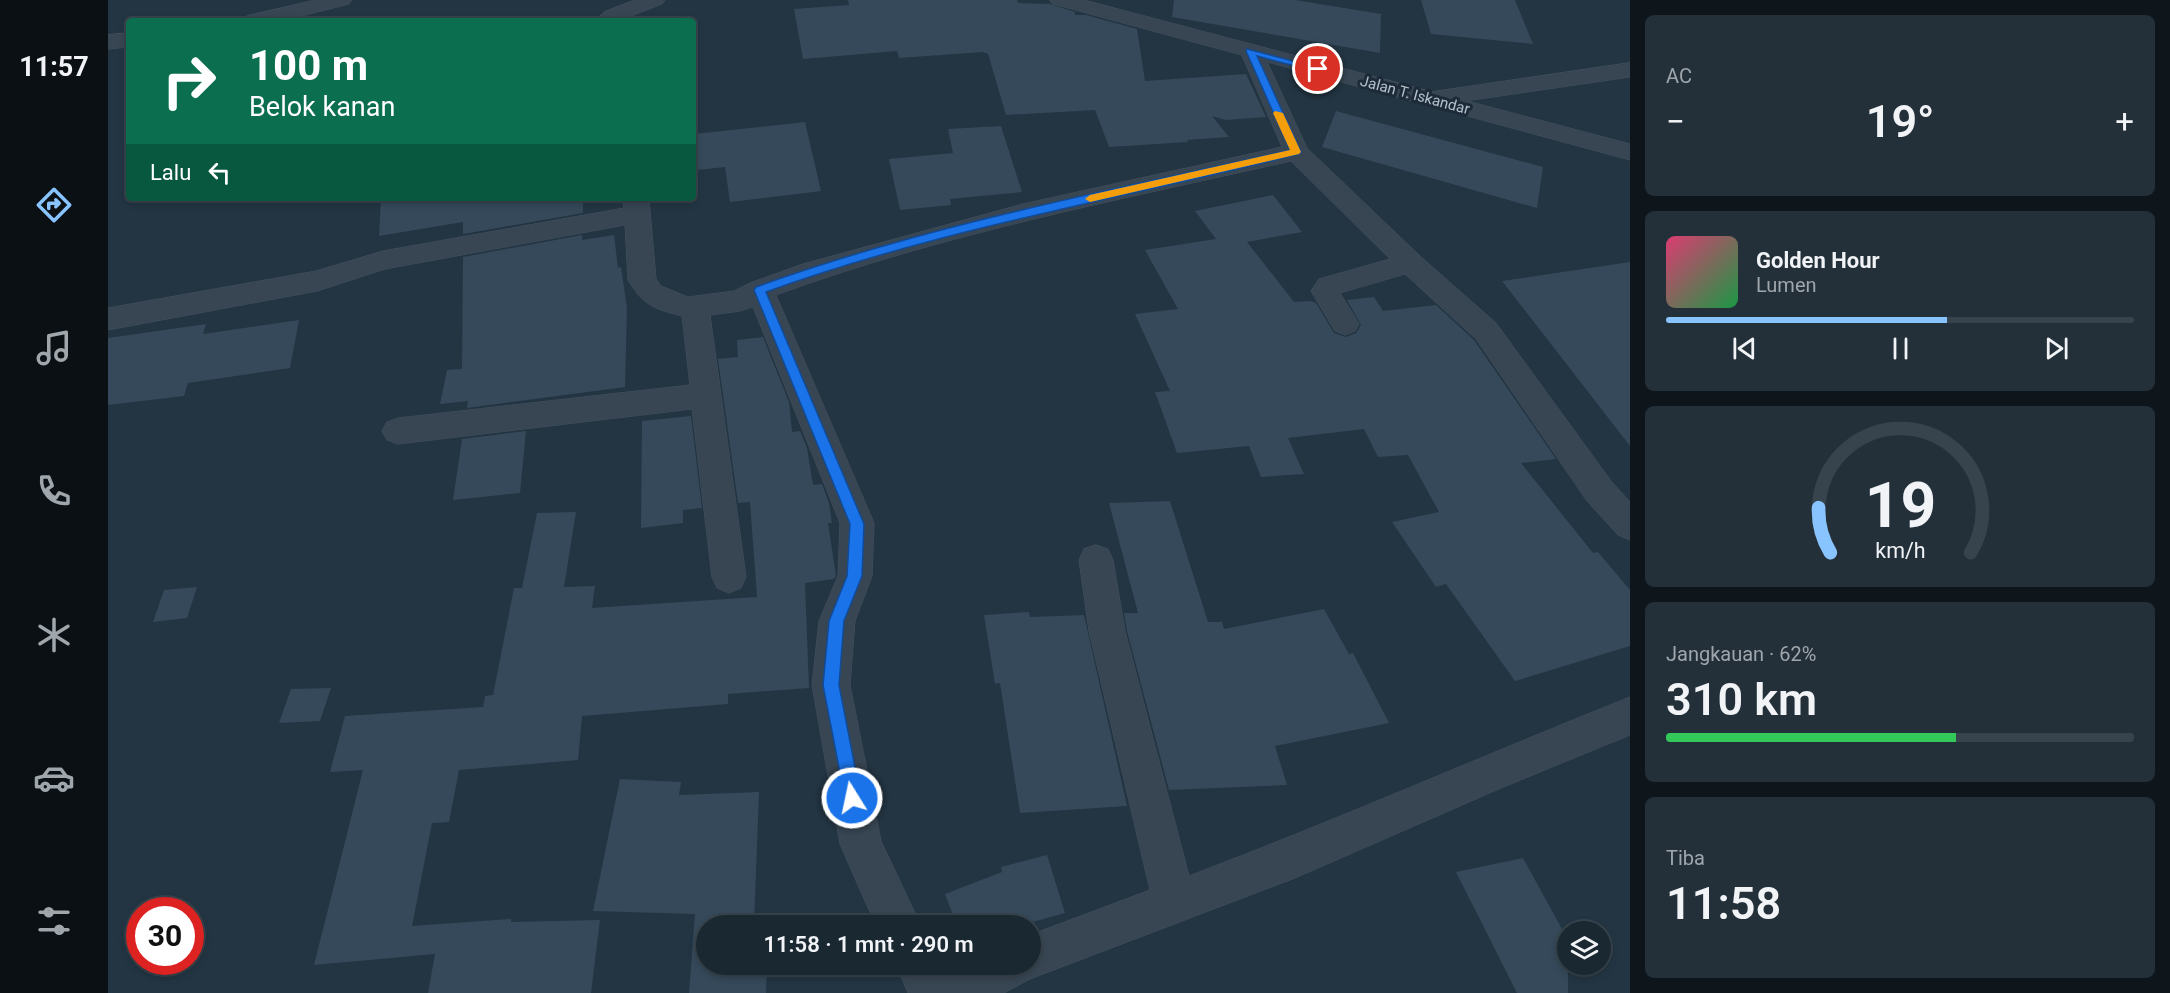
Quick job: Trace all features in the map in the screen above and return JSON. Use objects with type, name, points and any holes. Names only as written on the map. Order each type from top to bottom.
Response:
[{"type":"street","points":[[260,15],[342,0]]},
{"type":"street","points":[[609,18],[655,0]]},
{"type":"street","name":"Jalan T. Iskandar","points":[[1066,1],[1630,152]]},
{"type":"street","points":[[108,42],[126,40]]},
{"type":"street","points":[[1251,51],[1296,152],[1307,160],[1410,263],[1486,331],[1599,491],[1630,525]]},
{"type":"street","points":[[1431,99],[1630,70]]},
{"type":"street","points":[[108,319],[317,281],[383,260],[636,206],[642,280],[651,293],[672,303],[695,306],[740,301],[760,290],[813,271],[1023,213],[1296,152]]},
{"type":"street","points":[[1345,324],[1325,291],[1329,286],[1410,263]]},
{"type":"street","points":[[760,290],[857,524],[855,576],[837,621],[831,685],[861,844],[894,915]]},
{"type":"street","points":[[695,306],[729,577]]},
{"type":"street","points":[[398,431],[706,395]]},
{"type":"street","points":[[1096,560],[1107,631],[1174,902]]},
{"type":"street","points":[[1041,953],[1295,857],[1489,773],[1630,716]]},
{"type":"street","points":[[923,975],[932,993]]},
{"type":"street","points":[[957,993],[992,975]]},
{"type":"building","points":[[848,0],[1017,0],[1018,3],[1050,4],[1075,12],[1075,15],[1086,15],[1137,29],[1145,81],[1246,74],[1266,117],[1226,120],[1212,116],[1229,137],[1109,147],[1095,110],[1006,115],[988,54],[983,52],[899,58],[897,51],[803,59],[794,9],[849,5]]},
{"type":"building","points":[[1174,0],[1295,0],[1381,14],[1380,53],[1172,17]]},
{"type":"building","points":[[1421,0],[1515,0],[1533,44],[1431,34]]},
{"type":"building","points":[[1336,111],[1543,167],[1537,208],[1322,147]]},
{"type":"building","points":[[805,122],[821,191],[730,202],[725,167],[697,170],[696,134]]},
{"type":"building","points":[[1001,126],[1022,192],[950,199],[951,205],[900,210],[889,159],[953,153],[948,129]]},
{"type":"building","points":[[1273,195],[1302,232],[1247,242],[1294,302],[1316,303],[1334,333],[1346,337],[1356,333],[1361,325],[1347,300],[1374,297],[1383,311],[1436,305],[1474,340],[1556,459],[1521,463],[1593,553],[1598,552],[1630,590],[1630,646],[1515,681],[1446,584],[1436,587],[1392,522],[1439,512],[1408,455],[1378,457],[1364,429],[1288,438],[1304,474],[1261,477],[1249,446],[1177,453],[1155,392],[1170,391],[1135,314],[1178,309],[1145,250],[1216,239],[1195,211]]},
{"type":"building","points":[[381,201],[583,201],[583,213],[463,234],[463,222],[379,236]]},
{"type":"building","points":[[582,235],[582,240],[614,235],[618,268],[621,267],[627,308],[625,387],[467,408],[468,401],[440,404],[447,370],[462,369],[463,257]]},
{"type":"building","points":[[1630,262],[1630,446],[1502,281]]},
{"type":"building","points":[[299,320],[290,368],[188,383],[184,396],[108,405],[108,338],[206,324],[203,334]]},
{"type":"building","points":[[763,337],[789,402],[792,432],[800,431],[807,448],[813,485],[822,484],[829,503],[832,523],[828,523],[836,576],[834,579],[805,583],[809,688],[728,694],[728,704],[582,716],[578,760],[459,770],[449,822],[432,823],[412,926],[511,919],[511,922],[600,920],[591,993],[428,993],[435,954],[314,965],[363,770],[330,772],[345,716],[483,707],[485,696],[493,695],[514,588],[522,588],[537,513],[576,512],[564,587],[595,586],[592,608],[757,597],[750,502],[738,503],[718,359],[738,357],[737,340]]},
{"type":"building","points":[[691,416],[702,508],[683,510],[683,523],[641,528],[642,421]]},
{"type":"building","points":[[526,431],[520,493],[453,500],[462,439]]},
{"type":"building","points":[[1170,501],[1208,622],[1222,622],[1224,629],[1324,609],[1349,654],[1353,653],[1389,723],[1275,746],[1287,785],[1169,790],[1127,631],[1124,613],[1138,613],[1109,503]]},
{"type":"building","points":[[197,587],[187,618],[153,622],[164,590]]},
{"type":"building","points":[[1029,612],[1030,617],[1084,615],[1127,806],[1020,813],[1000,683],[995,684],[984,615]]},
{"type":"building","points":[[331,688],[320,721],[279,723],[291,689]]},
{"type":"building","points":[[620,779],[681,782],[679,795],[759,792],[754,915],[696,915],[696,975],[767,975],[766,993],[689,993],[695,914],[593,911]]},
{"type":"building","points":[[1047,855],[1065,913],[1041,920],[1041,915],[953,915],[945,894],[1002,872],[1001,867]]},
{"type":"building","points":[[1523,858],[1558,921],[1557,975],[1568,975],[1568,993],[1517,993],[1456,872]]},
{"type":"slow traffic","points":[[1090,199],[1296,152],[1278,113]]},
{"type":"route","points":[[852,798],[831,685],[837,621],[855,576],[857,524],[760,290],[813,271],[1023,213],[1296,152],[1251,51],[1318,69]]}]
